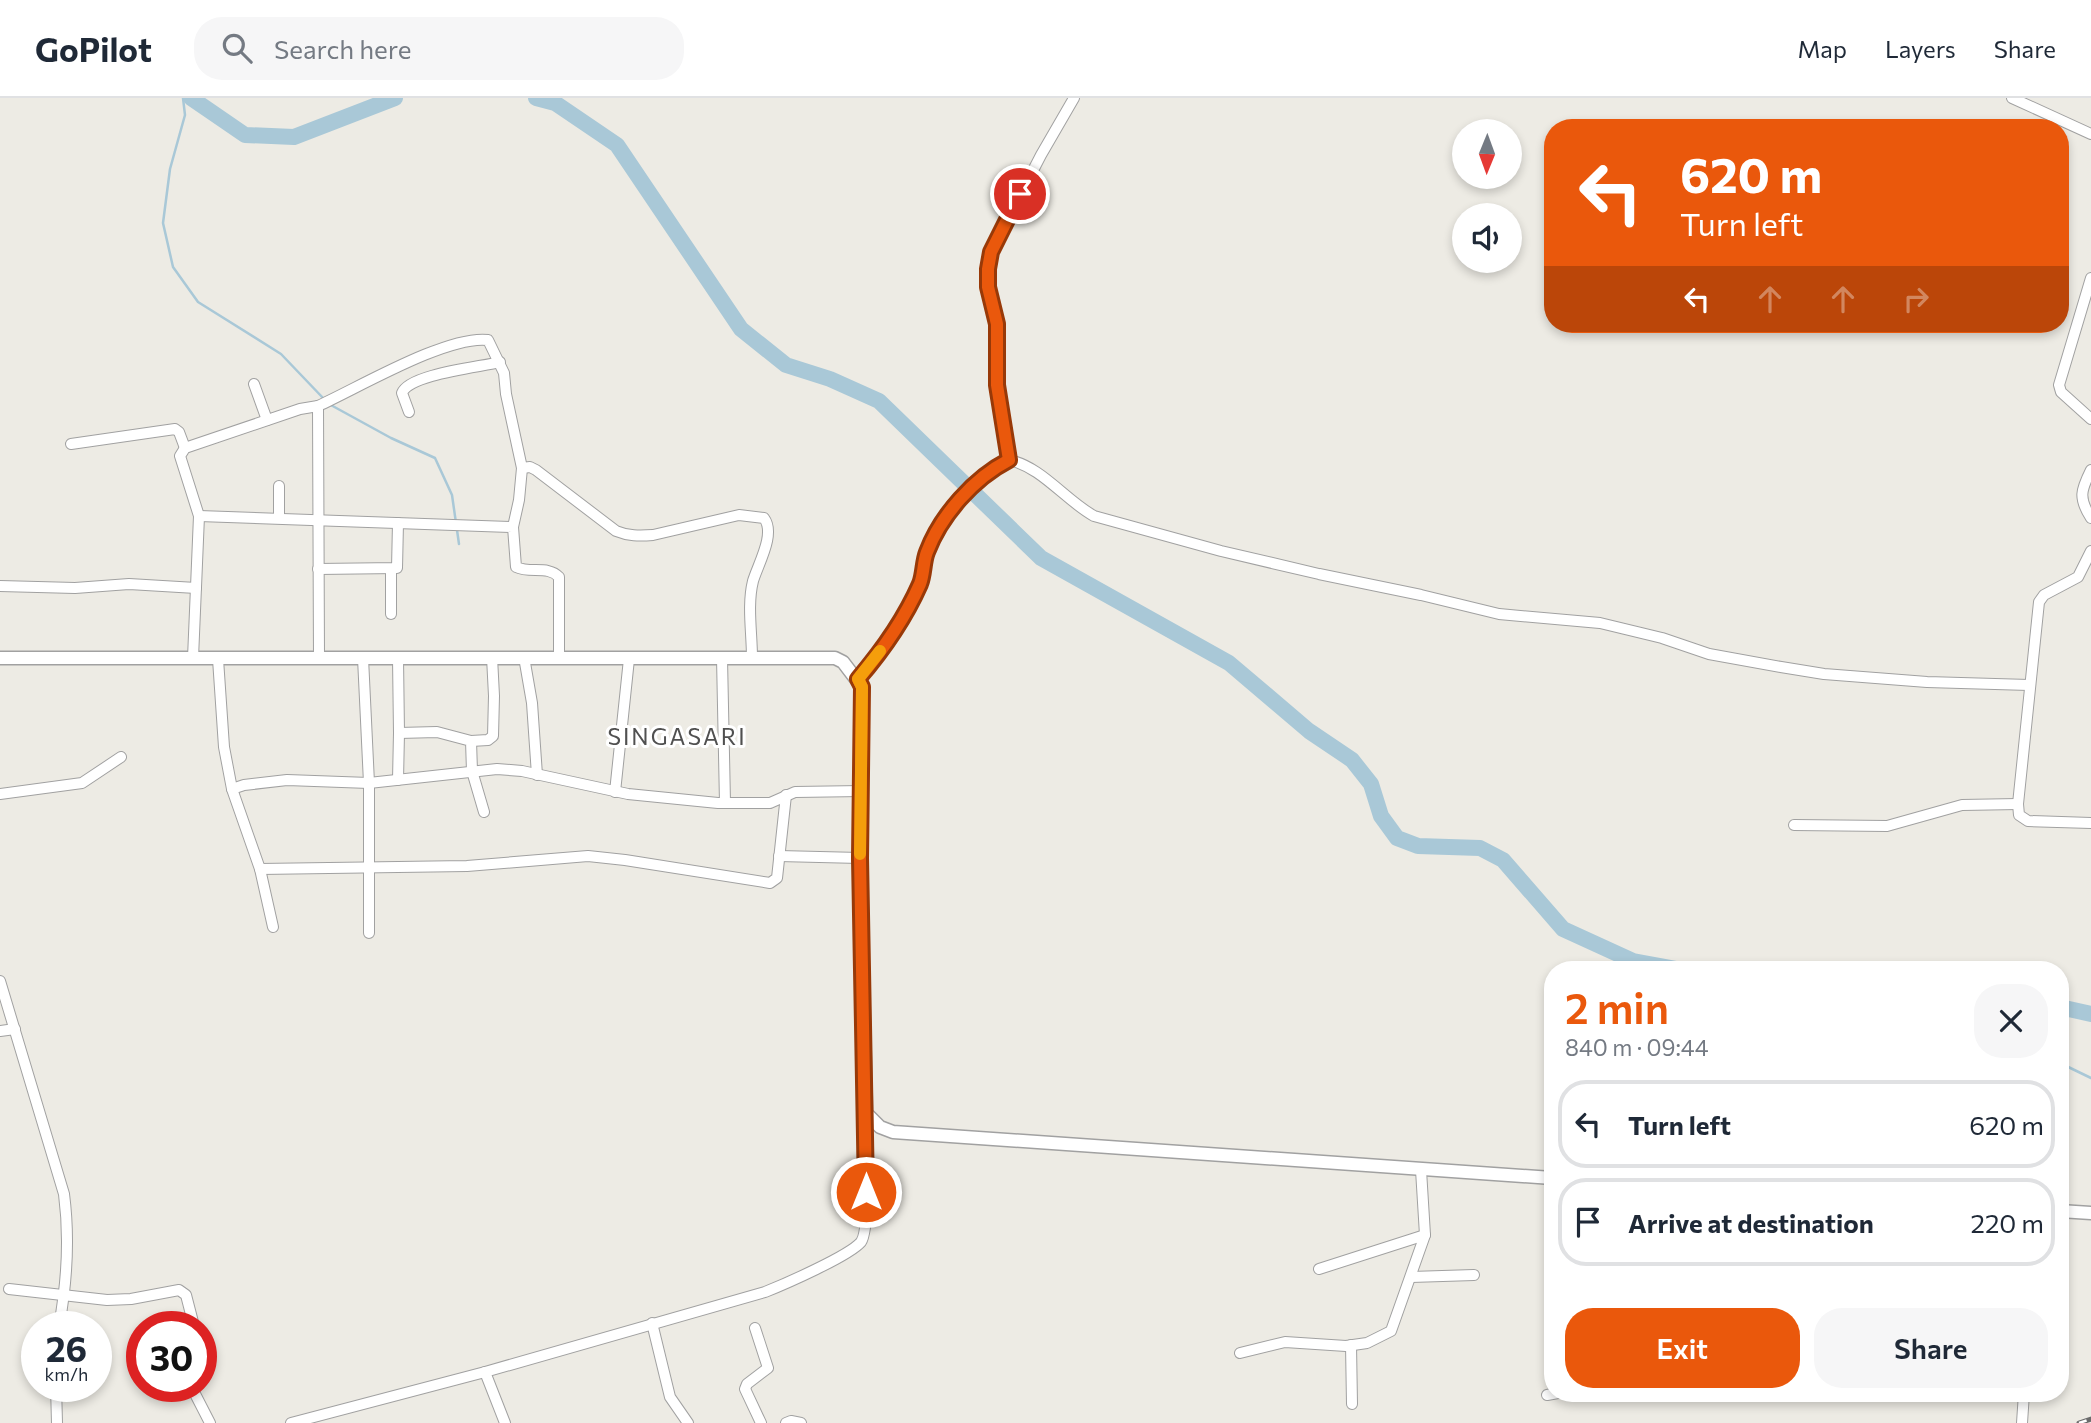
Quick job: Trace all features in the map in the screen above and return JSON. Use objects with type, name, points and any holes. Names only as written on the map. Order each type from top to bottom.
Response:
[{"type":"street","points":[[1009,460],[997,385],[997,324],[988,287],[991,252],[1074,98]]},
{"type":"street","points":[[2011,98],[2058,119]]},
{"type":"street","points":[[2069,124],[2091,134]]},
{"type":"street","points":[[2091,278],[2059,385],[2061,392],[2091,419]]},
{"type":"street","points":[[193,658],[199,516],[180,456],[185,448],[300,409],[321,405],[422,356],[469,341],[488,340],[504,373],[522,468],[513,527],[516,567],[522,570],[550,571],[559,577],[559,657]]},
{"type":"street","points":[[409,412],[402,393],[408,385],[463,368],[500,362]]},
{"type":"street","points":[[254,384],[267,420]]},
{"type":"street","points":[[319,658],[321,405]]},
{"type":"street","points":[[71,444],[175,429],[179,432],[185,448]]},
{"type":"street","points":[[858,679],[874,660],[922,581],[923,565],[932,540],[954,508],[985,475],[1009,460],[1039,474],[1094,516],[1319,575],[1499,614],[1600,623],[1662,638],[1709,654],[1805,671],[1927,682],[2029,685]]},
{"type":"street","points":[[522,468],[530,467],[536,470],[615,531],[625,534],[653,535],[739,515],[764,518],[769,526],[767,540],[752,583],[752,658]]},
{"type":"street","points":[[2091,470],[2082,488],[2082,502],[2091,518]]},
{"type":"street","points":[[279,486],[279,518]]},
{"type":"street","points":[[199,516],[513,527]]},
{"type":"street","points":[[318,569],[391,570],[398,566],[398,523]]},
{"type":"street","points":[[2091,551],[2078,577],[2044,596],[2039,602],[2018,804],[2019,815],[2028,821],[2091,823]]},
{"type":"street","points":[[391,570],[391,614]]},
{"type":"street","points":[[0,586],[75,588],[129,584],[196,588]]},
{"type":"street","points":[[400,733],[438,732],[471,741],[488,740],[493,736],[492,657]]},
{"type":"street","points":[[524,657],[532,703],[537,775]]},
{"type":"street","points":[[363,658],[369,783],[369,933]]},
{"type":"street","points":[[398,658],[398,780]]},
{"type":"street","points":[[722,658],[725,803]]},
{"type":"street","points":[[0,659],[835,658],[843,662],[862,687],[860,858],[866,1229],[861,1242],[793,1281],[765,1292],[485,1372],[291,1423]]},
{"type":"street","points":[[218,659],[224,747],[232,789],[260,869],[272,927]]},
{"type":"street","points":[[615,792],[629,659]]},
{"type":"street","points":[[471,741],[472,771],[484,812]]},
{"type":"street","points":[[0,794],[82,783],[121,757]]},
{"type":"street","points":[[232,789],[286,780],[369,783],[497,769],[615,792],[725,803],[770,803],[786,795],[809,791],[862,791]]},
{"type":"street","points":[[260,869],[467,866],[588,856],[771,883],[777,878],[786,795]]},
{"type":"street","points":[[1794,825],[1887,827],[1962,805],[2018,804]]},
{"type":"street","points":[[779,856],[860,858]]},
{"type":"street","points":[[0,981],[64,1194],[68,1226],[62,1311]]},
{"type":"street","points":[[0,1031],[15,1029]]},
{"type":"street","points":[[866,1113],[880,1127],[894,1132],[1544,1178]]},
{"type":"street","points":[[1240,1353],[1285,1342],[1351,1345],[1367,1343],[1391,1331],[1425,1235],[1421,1170]]},
{"type":"street","points":[[2069,1211],[2091,1213]]},
{"type":"street","points":[[1319,1269],[1425,1235]]},
{"type":"street","points":[[1411,1277],[1474,1275]]},
{"type":"street","points":[[9,1289],[120,1300],[178,1290],[186,1295],[192,1311]]},
{"type":"street","points":[[652,1324],[670,1397],[688,1423]]},
{"type":"street","points":[[755,1328],[768,1368],[745,1388],[761,1423]]},
{"type":"street","points":[[1351,1345],[1352,1404]]},
{"type":"street","points":[[485,1372],[505,1423]]},
{"type":"street","points":[[56,1402],[57,1423]]},
{"type":"street","points":[[199,1402],[210,1423]]},
{"type":"street","points":[[2022,1423],[2023,1402]]},
{"type":"street","points":[[786,1423],[801,1423]]},
{"type":"waterway","points":[[183,98],[185,115],[170,169],[163,223],[173,267],[198,302],[281,354],[324,399]]},
{"type":"waterway","points":[[191,98],[245,135],[294,137],[395,98]]},
{"type":"waterway","points":[[536,98],[555,103],[617,145],[741,329],[786,365],[830,379],[879,401],[1041,558],[1229,663],[1309,731],[1352,760],[1371,784],[1381,816],[1397,838],[1418,846],[1480,848],[1503,860],[1563,929],[1633,961]]},
{"type":"waterway","points":[[329,404],[391,438],[435,458],[452,495],[459,544]]},
{"type":"waterway","points":[[2069,1009],[2091,1014]]},
{"type":"waterway","points":[[2069,1067],[2091,1078]]},
{"type":"railway","points":[[2079,1423],[2091,1419]]},
{"type":"slow traffic","points":[[860,854],[862,687],[858,679],[880,651]]},
{"type":"district","name":"SINGASARI","points":[[677,737]]},
{"type":"route","points":[[866,1192],[860,858],[862,687],[858,679],[874,660],[922,581],[923,565],[932,540],[943,521],[985,475],[1009,460],[999,408],[997,324],[988,287],[988,269],[991,252],[1020,194]]}]
